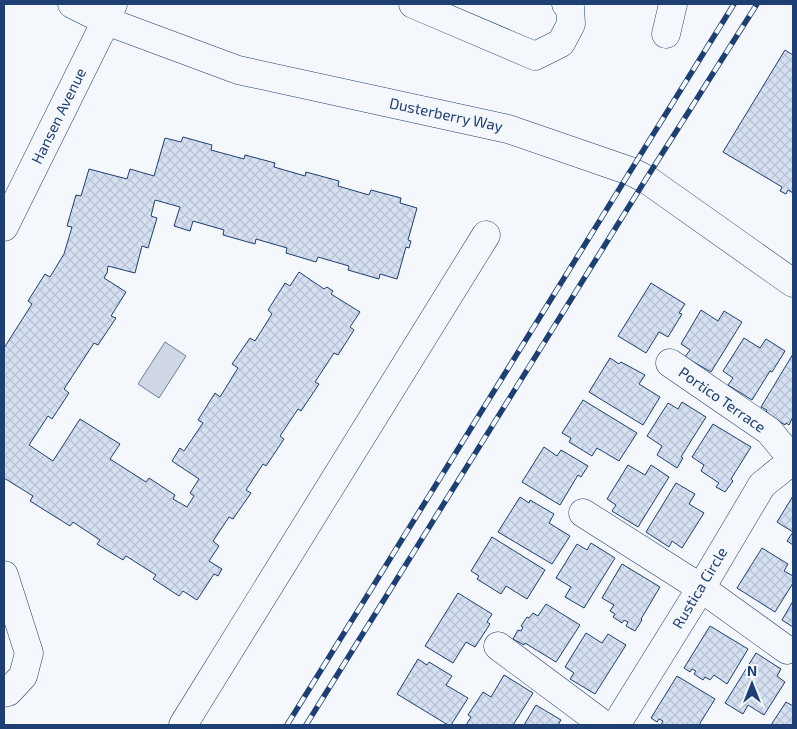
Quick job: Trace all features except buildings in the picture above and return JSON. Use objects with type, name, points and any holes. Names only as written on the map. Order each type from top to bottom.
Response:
[{"type":"street","name":"Dusterberry Way","points":[[72,4],[109,12],[238,70],[508,129],[630,171],[646,179],[793,283]]},
{"type":"street","points":[[413,4],[535,56],[561,43],[572,24],[572,5]]},
{"type":"street","points":[[666,34],[674,4]]},
{"type":"street","name":"Hansen Avenue","points":[[4,227],[109,12]]},
{"type":"street","points":[[183,725],[486,235]]},
{"type":"street","name":"Portico Terrace","points":[[670,363],[769,431],[793,460]]},
{"type":"street","name":"Rustica Circle","points":[[616,725],[762,485],[793,460]]},
{"type":"street","points":[[583,513],[701,588],[787,650]]},
{"type":"street","points":[[4,575],[29,654],[23,676],[8,692],[4,693]]},
{"type":"street","points":[[498,646],[604,725]]},
{"type":"shaded area","points":[[165,342],[186,356],[159,398],[138,384]]},
{"type":"railway","points":[[287,725],[734,4]]},
{"type":"railway","points":[[306,725],[757,4]]}]
